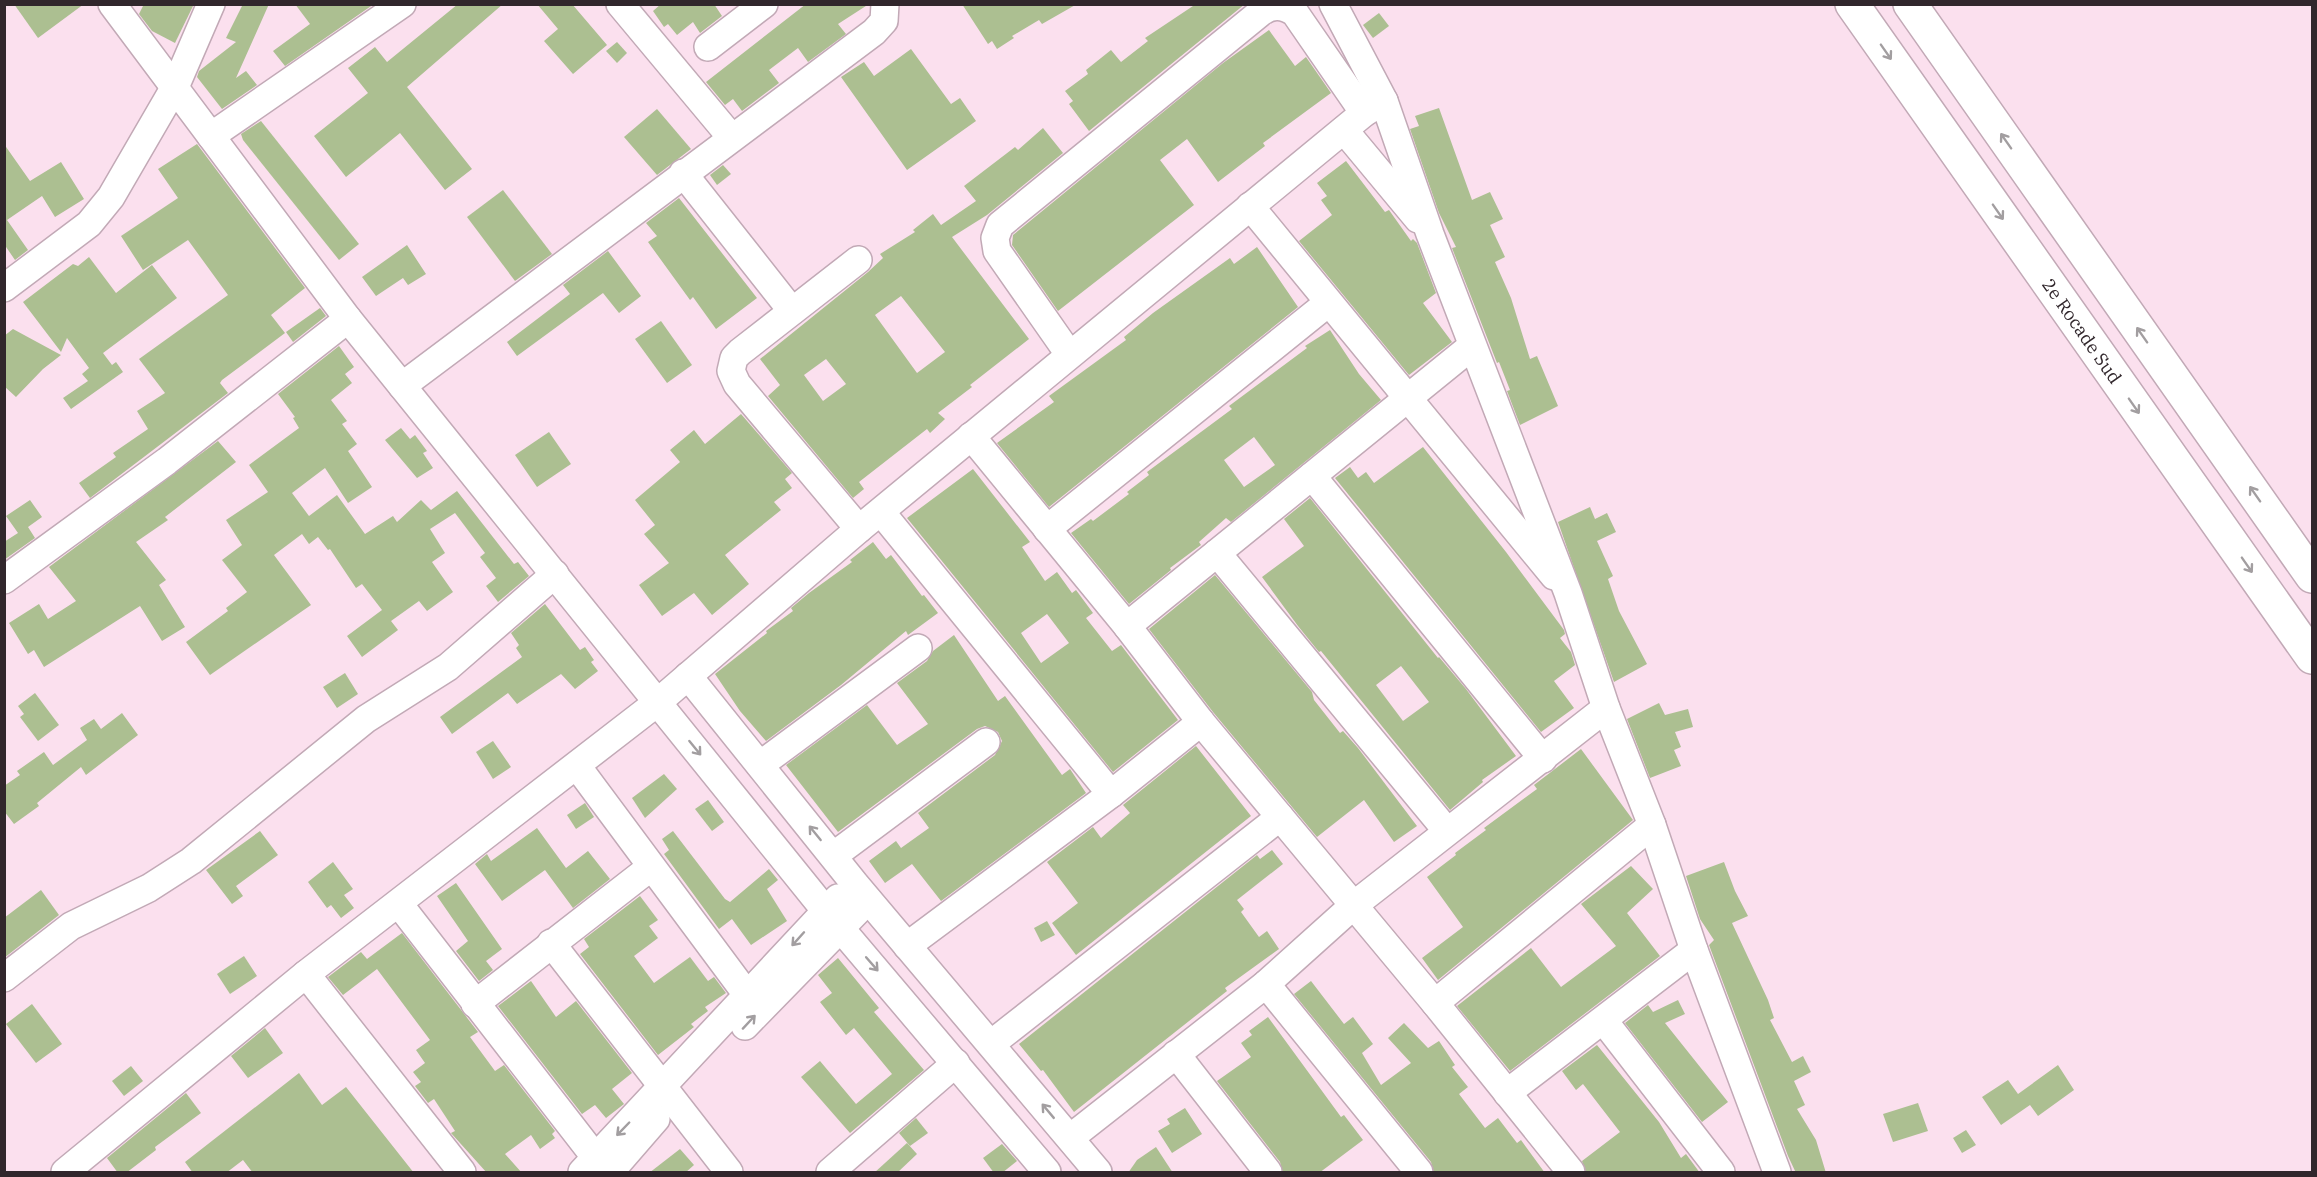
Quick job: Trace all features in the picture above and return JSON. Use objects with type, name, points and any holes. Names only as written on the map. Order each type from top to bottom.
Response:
[{"type":"highway","name":"2e Rocade Sud","points":[[1852,4],[2313,657]]},
{"type":"highway","points":[[1910,4],[2313,576]]},
{"type":"street","points":[[112,4],[176,86],[348,319],[833,918],[956,1063],[1034,1168]]},
{"type":"street","points":[[4,288],[89,224],[111,197],[176,86],[211,4]]},
{"type":"street","points":[[211,135],[402,4]]},
{"type":"street","points":[[620,4],[731,137]]},
{"type":"street","points":[[402,386],[880,27],[886,14],[885,4]]},
{"type":"street","points":[[1334,4],[1364,115],[1430,234]]},
{"type":"street","points":[[1069,354],[997,251],[997,231],[1000,225],[1266,8],[1281,6],[1289,9],[1295,13],[1364,115],[1430,234],[1568,593],[1606,708],[1652,825],[1694,950],[1777,1173]]},
{"type":"street","points":[[708,47],[748,9]]},
{"type":"street","points":[[65,1173],[306,974],[658,702],[1069,354],[1364,115]]},
{"type":"street","points":[[683,173],[792,311]]},
{"type":"street","points":[[1250,206],[1568,593]]},
{"type":"street","points":[[858,260],[734,358],[731,371],[733,378],[860,529]]},
{"type":"street","points":[[1047,529],[1328,303]]},
{"type":"street","points":[[4,580],[167,461],[348,319]]},
{"type":"street","points":[[1127,626],[1472,346]]},
{"type":"street","points":[[971,436],[1127,626],[1201,722],[1435,1003],[1571,1173]]},
{"type":"street","points":[[1312,476],[1543,759]]},
{"type":"street","points":[[881,512],[1111,794]]},
{"type":"street","points":[[1217,553],[1447,831]]},
{"type":"street","points":[[4,978],[71,926],[149,888],[191,861],[366,719],[448,667],[555,574]]},
{"type":"street","points":[[760,765],[918,648]]},
{"type":"street","points":[[688,676],[861,892],[1098,1173]]},
{"type":"street","points":[[1070,1138],[1266,984],[1354,905],[1606,708]]},
{"type":"street","points":[[907,946],[1111,794],[1201,722]]},
{"type":"street","points":[[833,856],[986,742]]},
{"type":"street","points":[[577,766],[748,996]]},
{"type":"street","points":[[991,1044],[1280,817]]},
{"type":"street","points":[[1435,1003],[1652,825]]},
{"type":"street","points":[[475,1004],[651,867]]},
{"type":"street","points":[[667,1095],[748,996],[861,892]]},
{"type":"street","points":[[399,904],[599,1169],[833,918]]},
{"type":"street","points":[[551,943],[729,1173]]},
{"type":"street","points":[[1507,1093],[1694,950]]},
{"type":"street","points":[[306,974],[462,1173]]},
{"type":"street","points":[[1266,984],[1419,1173]]},
{"type":"street","points":[[1604,1021],[1721,1173]]},
{"type":"street","points":[[1176,1054],[1268,1173]]},
{"type":"street","points":[[830,1173],[956,1063]]},
{"type":"building","points":[[14,4],[84,4],[38,38]]},
{"type":"building","points":[[144,4],[194,4],[175,43],[152,31],[139,14]]},
{"type":"building","points":[[243,4],[269,4],[236,78],[246,71],[257,85],[222,109],[197,77],[199,71],[236,42],[226,38]]},
{"type":"building","points":[[295,4],[374,4],[285,66],[273,51],[310,24]]},
{"type":"building","points":[[458,4],[503,4],[407,87],[472,169],[445,190],[400,133],[346,177],[314,136],[368,93],[348,68],[375,47],[387,62]]},
{"type":"building","points":[[537,4],[572,4],[607,45],[573,74],[544,41],[558,29]]},
{"type":"building","points":[[661,4],[714,4],[722,16],[700,33],[693,22],[677,35],[668,24],[664,27],[653,11]]},
{"type":"building","points":[[806,4],[869,4],[838,24],[846,34],[808,62],[798,48],[769,70],[779,83],[742,111],[733,99],[725,105],[706,82]]},
{"type":"building","points":[[962,4],[1077,4],[1042,24],[1039,20],[1012,36],[1014,38],[997,49],[992,41],[988,44]]},
{"type":"building","points":[[1196,4],[1245,4],[1089,131],[1069,104],[1073,101],[1065,91],[1088,74],[1086,70],[1111,50],[1121,62],[1148,41],[1145,38]]},
{"type":"building","points":[[1379,13],[1389,26],[1373,38],[1363,25]]},
{"type":"building","points":[[1269,30],[1295,66],[1306,57],[1331,93],[1263,143],[1265,146],[1218,182],[1187,139],[1160,160],[1194,205],[1058,311],[1012,245],[1013,235],[1223,63]]},
{"type":"building","points":[[617,42],[627,53],[617,63],[606,51]]},
{"type":"building","points":[[911,49],[951,104],[960,98],[976,121],[907,170],[841,77],[864,62],[874,76]]},
{"type":"building","points":[[1439,108],[1472,200],[1490,192],[1503,219],[1490,225],[1505,257],[1495,262],[1511,298],[1530,359],[1537,356],[1558,406],[1520,425],[1507,391],[1510,390],[1499,362],[1497,363],[1452,248],[1456,247],[1439,213],[1410,129],[1419,126],[1415,116]]},
{"type":"building","points":[[657,109],[691,149],[657,175],[624,137]]},
{"type":"building","points":[[261,121],[359,244],[339,260],[243,140],[241,134]]},
{"type":"building","points":[[1043,128],[1063,153],[987,215],[952,237],[1029,339],[938,413],[945,419],[930,433],[927,429],[859,482],[864,489],[853,498],[768,396],[780,385],[760,359],[868,272],[883,258],[880,254],[915,232],[913,230],[933,214],[941,225],[976,201],[964,186],[1015,147],[1018,150]],"holes":[[[901,296],[945,352],[917,373],[875,315]],[[826,359],[846,384],[823,401],[804,375]]]},
{"type":"building","points":[[4,144],[30,181],[61,162],[84,199],[55,217],[42,196],[7,220],[28,250],[15,260],[4,244]]},
{"type":"building","points":[[197,144],[305,288],[271,315],[285,333],[222,380],[220,383],[228,393],[90,498],[79,483],[116,457],[113,453],[148,429],[137,411],[165,393],[139,359],[228,295],[188,240],[143,270],[121,236],[178,198],[158,169]]},
{"type":"building","points":[[1346,161],[1385,212],[1389,210],[1411,241],[1413,239],[1417,243],[1436,293],[1423,303],[1452,342],[1409,375],[1299,241],[1332,215],[1321,200],[1327,196],[1317,183]]},
{"type":"building","points":[[723,165],[731,174],[717,185],[710,175]]},
{"type":"building","points":[[503,190],[552,254],[515,281],[467,217]]},
{"type":"building","points":[[679,198],[757,298],[716,329],[693,297],[690,300],[648,242],[657,236],[646,223]]},
{"type":"building","points":[[407,245],[426,274],[408,285],[403,278],[376,296],[362,277]]},
{"type":"building","points":[[1257,247],[1298,307],[1049,507],[997,443],[1054,402],[1049,396],[1126,340],[1124,337],[1153,313],[1230,258],[1234,264]]},
{"type":"building","points":[[608,251],[641,296],[619,313],[603,293],[517,356],[507,342],[570,294],[563,285]]},
{"type":"building","points":[[89,257],[116,293],[152,265],[177,298],[103,353],[112,365],[116,362],[123,372],[71,409],[63,398],[88,381],[82,374],[89,368],[67,338],[61,352],[23,302],[73,264],[78,266]]},
{"type":"building","points":[[320,308],[326,316],[293,342],[286,332]]},
{"type":"building","points":[[661,321],[692,365],[667,383],[635,339]]},
{"type":"building","points":[[13,329],[61,355],[43,369],[16,397],[4,386],[4,336]]},
{"type":"building","points":[[1330,330],[1359,374],[1381,400],[1231,522],[1226,518],[1199,542],[1201,545],[1170,568],[1171,570],[1129,604],[1071,533],[1091,519],[1093,521],[1129,494],[1127,492],[1149,475],[1147,472],[1232,409],[1229,406],[1307,348],[1305,346]],"holes":[[[1254,437],[1275,465],[1244,487],[1224,460]]]},
{"type":"building","points":[[339,346],[354,367],[345,374],[352,383],[331,400],[347,421],[342,424],[357,444],[348,451],[372,487],[348,503],[325,468],[292,493],[309,516],[337,495],[365,534],[393,516],[397,522],[421,500],[431,510],[457,491],[514,564],[518,562],[529,576],[498,602],[486,586],[496,578],[480,557],[485,553],[455,513],[430,529],[445,553],[432,562],[453,592],[427,611],[419,601],[391,621],[398,630],[362,657],[347,636],[382,610],[362,584],[356,588],[330,549],[328,550],[318,537],[309,544],[302,534],[274,555],[311,605],[210,675],[186,642],[228,611],[226,608],[247,592],[222,560],[242,545],[226,520],[268,492],[249,465],[299,428],[293,418],[295,417],[278,394]]},
{"type":"building","points":[[741,414],[792,473],[785,479],[792,488],[774,502],[781,510],[725,555],[749,584],[712,615],[694,593],[662,616],[639,585],[669,563],[644,534],[655,525],[635,500],[680,462],[670,450],[694,430],[705,444]]},
{"type":"building","points":[[401,428],[410,439],[415,435],[427,451],[423,453],[433,468],[417,478],[385,440]]},
{"type":"building","points":[[549,432],[571,464],[537,487],[515,455]]},
{"type":"building","points":[[218,441],[236,462],[165,517],[168,520],[136,542],[166,580],[159,585],[185,627],[162,641],[140,606],[44,667],[34,650],[28,654],[9,623],[39,604],[48,619],[76,601],[49,567]]},
{"type":"building","points":[[1423,447],[1564,630],[1565,634],[1560,638],[1571,652],[1575,665],[1554,681],[1574,708],[1541,732],[1335,478],[1350,467],[1358,478],[1366,472],[1374,483]]},
{"type":"building","points":[[973,469],[1030,542],[1022,547],[1045,581],[1057,572],[1072,593],[1076,590],[1093,613],[1086,618],[1112,651],[1121,645],[1178,720],[1113,772],[907,518]],"holes":[[[1047,614],[1069,643],[1041,663],[1021,633]]]},
{"type":"building","points":[[1310,498],[1438,658],[1466,689],[1516,756],[1482,780],[1483,782],[1450,810],[1321,651],[1319,652],[1298,626],[1262,577],[1304,546],[1284,519]],"holes":[[[1401,666],[1429,702],[1403,721],[1376,685]]]},
{"type":"building","points":[[30,500],[42,517],[28,527],[35,538],[4,560],[4,542],[18,533],[6,516]]},
{"type":"building","points":[[1590,507],[1595,519],[1607,513],[1616,532],[1597,541],[1613,576],[1608,579],[1619,611],[1647,664],[1614,682],[1558,522]]},
{"type":"building","points":[[873,542],[886,559],[891,555],[938,613],[908,635],[906,631],[841,685],[766,741],[740,711],[715,674],[793,611],[791,608],[852,562],[850,560]]},
{"type":"building","points":[[1215,575],[1312,692],[1314,700],[1340,733],[1343,731],[1358,748],[1417,826],[1394,842],[1364,800],[1317,837],[1213,712],[1149,629]]},
{"type":"building","points":[[545,604],[580,650],[585,647],[594,660],[591,662],[598,671],[575,689],[561,674],[517,704],[508,693],[452,734],[440,717],[522,657],[516,648],[519,645],[511,633]]},
{"type":"building","points":[[954,635],[998,701],[1005,696],[1062,775],[1070,769],[1086,793],[941,901],[912,864],[885,883],[869,861],[896,841],[901,848],[929,828],[918,813],[995,755],[1002,741],[998,732],[985,726],[977,729],[838,832],[786,765],[867,705],[897,745],[928,724],[897,683],[927,661],[933,651]]},
{"type":"building","points":[[345,673],[358,694],[337,708],[323,687]]},
{"type":"building","points":[[35,693],[59,725],[38,741],[20,717],[24,714],[18,706]]},
{"type":"building","points":[[1659,703],[1665,715],[1688,709],[1693,727],[1675,732],[1681,747],[1674,750],[1681,766],[1650,778],[1627,719]]},
{"type":"building","points":[[122,713],[138,735],[86,775],[81,767],[37,803],[39,806],[14,824],[4,811],[4,786],[20,775],[17,771],[44,752],[53,765],[87,740],[80,728],[94,719],[101,729]]},
{"type":"building","points":[[493,741],[511,767],[493,779],[476,752]]},
{"type":"building","points":[[1196,746],[1251,816],[1076,955],[1052,923],[1078,903],[1047,862],[1093,827],[1101,838],[1130,813],[1123,805]]},
{"type":"building","points":[[1581,749],[1633,820],[1438,980],[1422,958],[1463,927],[1427,877],[1486,830],[1484,828],[1537,789],[1534,785]]},
{"type":"building","points":[[664,774],[677,789],[645,818],[632,798]]},
{"type":"building","points":[[708,800],[724,822],[712,831],[695,809]]},
{"type":"building","points":[[585,803],[594,817],[576,829],[567,815]]},
{"type":"building","points":[[537,828],[566,868],[588,851],[610,879],[573,908],[545,870],[502,901],[475,864],[487,854],[491,861]]},
{"type":"building","points":[[260,831],[278,855],[236,886],[243,896],[232,904],[206,870]]},
{"type":"building","points":[[673,831],[725,899],[730,902],[769,869],[778,880],[767,889],[787,921],[751,945],[732,919],[719,929],[664,854],[669,850],[662,839]]},
{"type":"building","points":[[1272,850],[1283,864],[1237,900],[1244,909],[1241,912],[1259,937],[1267,931],[1279,949],[1225,988],[1227,991],[1074,1112],[1043,1070],[1041,1071],[1019,1044],[1257,855],[1260,859]]},
{"type":"building","points":[[333,862],[353,889],[344,895],[354,908],[341,918],[331,905],[327,908],[308,882]]},
{"type":"building","points":[[1724,862],[1748,916],[1732,923],[1768,1000],[1774,1018],[1770,1020],[1792,1062],[1803,1056],[1811,1072],[1794,1081],[1805,1105],[1797,1109],[1816,1140],[1826,1173],[1796,1173],[1709,945],[1714,940],[1700,919],[1686,876]]},
{"type":"building","points":[[1631,866],[1653,889],[1627,913],[1660,956],[1510,1071],[1457,1006],[1531,948],[1561,987],[1616,946],[1581,904]]},
{"type":"building","points":[[456,883],[502,949],[486,961],[493,970],[479,981],[456,951],[468,941],[437,896]]},
{"type":"building","points":[[41,890],[59,915],[4,958],[4,918]]},
{"type":"building","points":[[640,896],[658,920],[649,926],[658,938],[634,956],[654,983],[690,957],[708,981],[714,977],[726,993],[705,1007],[708,1011],[691,1024],[694,1027],[658,1055],[580,954],[589,947],[584,939]]},
{"type":"building","points":[[1047,921],[1055,935],[1041,942],[1034,928]]},
{"type":"building","points":[[402,933],[478,1032],[470,1037],[495,1071],[504,1065],[555,1131],[552,1134],[555,1138],[540,1149],[531,1135],[505,1154],[522,1173],[487,1173],[451,1133],[455,1131],[434,1099],[428,1103],[415,1086],[421,1082],[413,1072],[425,1063],[416,1050],[430,1040],[377,969],[343,995],[328,977],[361,952],[367,959]]},
{"type":"building","points":[[244,956],[257,976],[230,994],[217,974]]},
{"type":"building","points":[[838,958],[879,1008],[874,1012],[924,1070],[850,1133],[801,1077],[820,1061],[856,1104],[892,1074],[854,1028],[846,1035],[820,1002],[832,993],[818,975]]},
{"type":"building","points":[[531,981],[556,1017],[576,1001],[632,1073],[612,1089],[624,1104],[606,1118],[595,1105],[582,1114],[498,1006]]},
{"type":"building","points":[[1311,981],[1344,1024],[1353,1017],[1373,1044],[1362,1053],[1381,1085],[1411,1063],[1388,1038],[1404,1023],[1428,1048],[1439,1041],[1455,1065],[1452,1067],[1468,1087],[1459,1094],[1485,1128],[1498,1118],[1517,1143],[1521,1140],[1545,1173],[1434,1173],[1431,1162],[1294,994]]},
{"type":"building","points":[[1678,1000],[1685,1014],[1665,1023],[1728,1102],[1702,1122],[1625,1023],[1648,1005],[1653,1012]]},
{"type":"building","points":[[32,1004],[62,1044],[36,1063],[6,1024]]},
{"type":"building","points":[[1268,1017],[1341,1117],[1344,1115],[1363,1140],[1319,1173],[1283,1173],[1280,1162],[1217,1081],[1251,1057],[1241,1043],[1252,1035],[1249,1031]]},
{"type":"building","points":[[265,1028],[283,1053],[248,1078],[231,1056]]},
{"type":"building","points":[[1597,1045],[1659,1122],[1681,1158],[1686,1154],[1700,1173],[1586,1173],[1582,1161],[1620,1132],[1583,1084],[1576,1090],[1562,1071]]},
{"type":"building","points":[[2058,1065],[2074,1090],[2038,1116],[2030,1105],[2001,1125],[1982,1097],[2008,1080],[2018,1094]]},
{"type":"building","points":[[131,1066],[143,1081],[124,1096],[112,1081]]},
{"type":"building","points":[[299,1073],[322,1105],[346,1087],[414,1173],[253,1173],[243,1160],[226,1173],[193,1173],[185,1162]]},
{"type":"building","points":[[186,1093],[201,1113],[155,1147],[156,1150],[126,1173],[118,1173],[107,1158]]},
{"type":"building","points":[[1918,1103],[1928,1131],[1893,1142],[1883,1114]]},
{"type":"building","points":[[1185,1108],[1202,1134],[1172,1153],[1158,1131],[1170,1124],[1167,1119]]},
{"type":"building","points":[[916,1118],[928,1133],[910,1146],[899,1133]]},
{"type":"building","points":[[1966,1130],[1976,1145],[1962,1153],[1953,1138]]},
{"type":"building","points":[[907,1143],[917,1154],[897,1173],[874,1173]]},
{"type":"building","points":[[1002,1144],[1017,1161],[1002,1173],[994,1173],[983,1158]]},
{"type":"building","points":[[1156,1147],[1173,1173],[1128,1173],[1137,1160]]},
{"type":"building","points":[[680,1149],[694,1165],[685,1173],[649,1173]]}]
